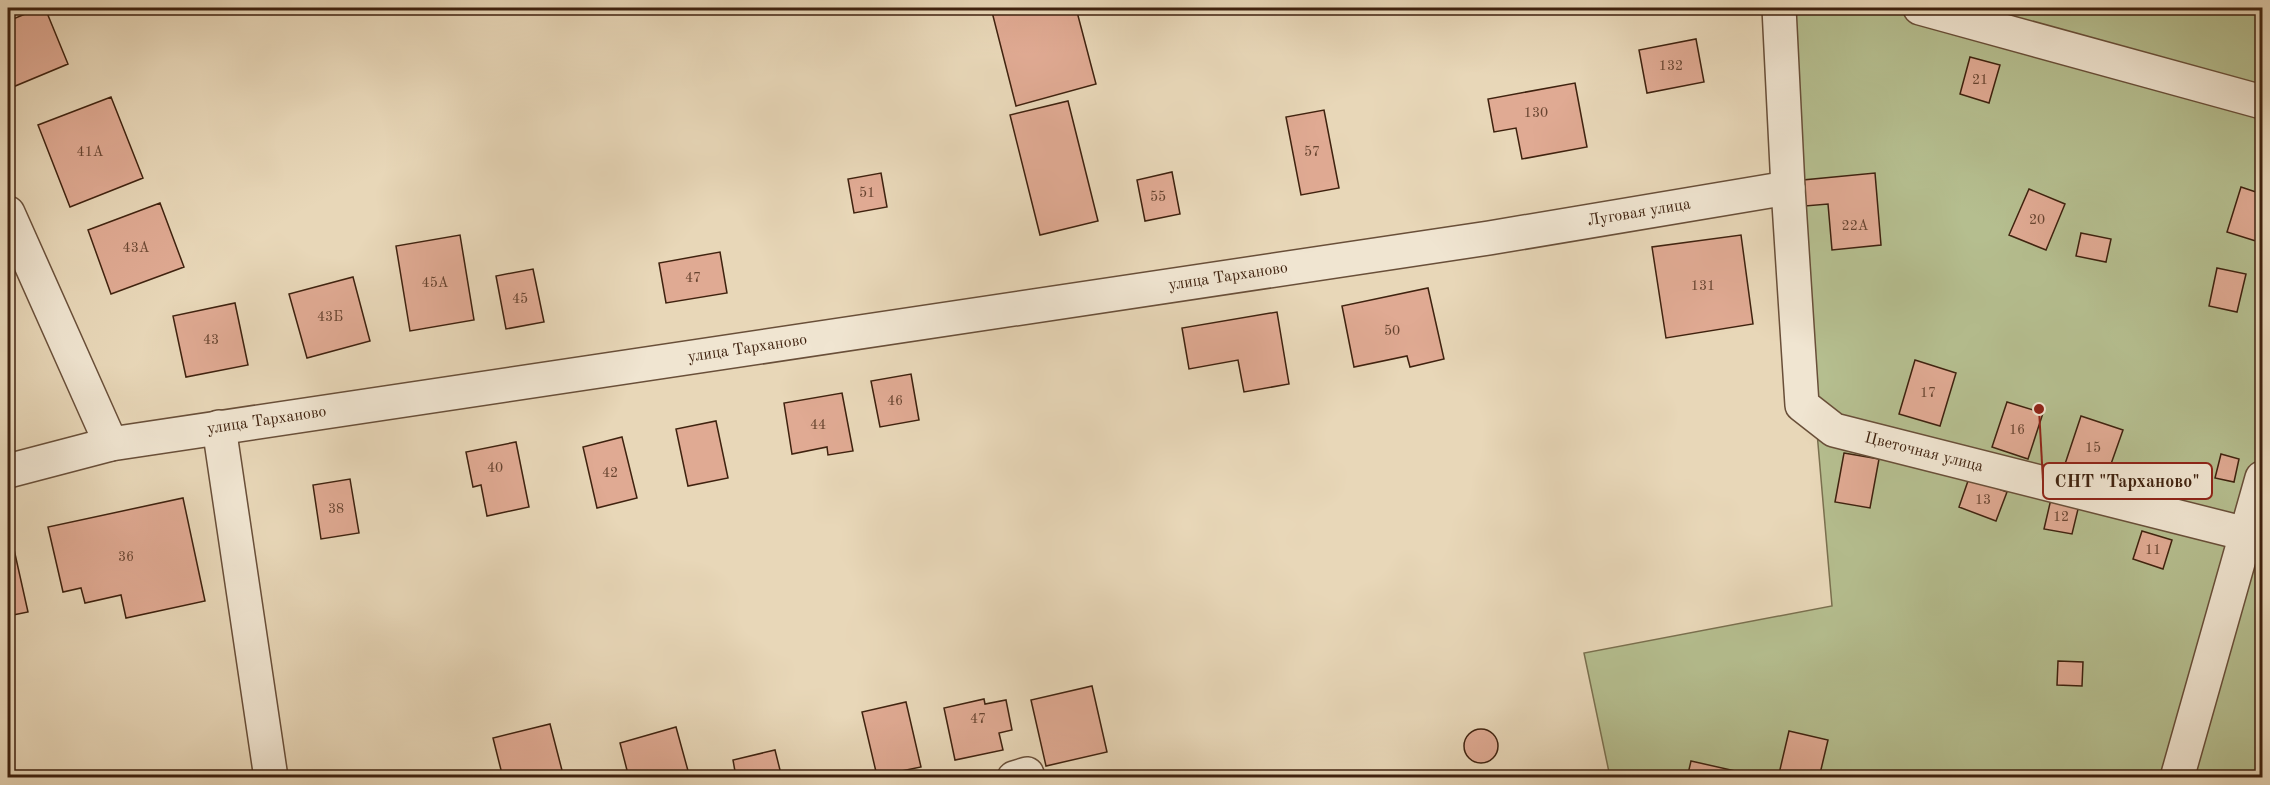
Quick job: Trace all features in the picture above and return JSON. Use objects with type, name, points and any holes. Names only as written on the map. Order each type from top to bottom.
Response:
[{"type":"street","name":"Цветочная улица","points":[[1779,8],[1802,405],[1834,430],[2255,536]]},
{"type":"street","points":[[1920,8],[2262,102]]},
{"type":"street","name":"Луговая улица","points":[[1489,238],[1788,188]]},
{"type":"street","points":[[8,213],[111,444]]},
{"type":"street","name":"улица Тарханово","points":[[8,471],[111,444],[219,427],[1489,238]]},
{"type":"street","points":[[219,427],[271,777]]},
{"type":"street","points":[[2177,777],[2255,536],[2262,478]]},
{"type":"green space","points":[[1785,8],[2262,8],[2262,777],[1610,777],[1584,653],[1832,606],[1798,212]]},
{"type":"building","points":[[45,8],[68,64],[8,89],[8,21]]},
{"type":"building","points":[[991,8],[1076,8],[1096,84],[1016,106]]},
{"type":"building","points":[[1985,8],[2011,8],[2009,17],[1984,11]]},
{"type":"building","points":[[1696,39],[1704,82],[1647,93],[1639,50]]},
{"type":"building","points":[[1970,57],[2000,65],[1989,103],[1960,94]]},
{"type":"building","points":[[1575,83],[1587,147],[1522,159],[1516,128],[1494,132],[1488,99]]},
{"type":"building","points":[[111,97],[143,178],[70,207],[38,125]]},
{"type":"building","points":[[1068,101],[1098,221],[1040,235],[1010,115]]},
{"type":"building","points":[[1324,110],[1339,188],[1301,195],[1286,117]]},
{"type":"building","points":[[1172,172],[1180,214],[1145,221],[1137,180]]},
{"type":"building","points":[[881,173],[887,207],[854,213],[848,179]]},
{"type":"building","points":[[1875,173],[1881,245],[1832,250],[1828,204],[1805,206],[1803,180]]},
{"type":"building","points":[[2241,187],[2262,194],[2262,243],[2227,232]]},
{"type":"building","points":[[2029,189],[2065,204],[2046,250],[2009,235]]},
{"type":"building","points":[[160,203],[184,267],[111,294],[88,230]]},
{"type":"building","points":[[2081,233],[2111,239],[2106,262],[2076,256]]},
{"type":"building","points":[[460,235],[474,320],[410,331],[396,246]]},
{"type":"building","points":[[1741,235],[1753,324],[1666,338],[1652,247]]},
{"type":"building","points":[[720,252],[727,293],[666,303],[659,263]]},
{"type":"building","points":[[2217,268],[2246,274],[2237,312],[2209,306]]},
{"type":"building","points":[[533,269],[544,322],[506,329],[496,276]]},
{"type":"building","points":[[353,277],[370,341],[307,358],[289,294]]},
{"type":"building","points":[[1428,288],[1444,359],[1410,367],[1407,356],[1354,367],[1342,306]]},
{"type":"building","points":[[235,303],[248,365],[186,377],[173,316]]},
{"type":"building","points":[[1277,312],[1289,384],[1244,392],[1238,360],[1189,369],[1182,328]]},
{"type":"building","points":[[1915,360],[1956,373],[1940,426],[1899,414]]},
{"type":"building","points":[[911,374],[919,420],[880,427],[871,381]]},
{"type":"building","points":[[842,393],[853,451],[828,455],[827,447],[792,454],[784,403]]},
{"type":"building","points":[[2007,402],[2043,413],[2028,459],[1992,447]]},
{"type":"building","points":[[2081,416],[2123,430],[2105,481],[2064,467]]},
{"type":"building","points":[[716,421],[728,478],[688,486],[676,429]]},
{"type":"building","points":[[622,437],[637,498],[597,508],[583,447]]},
{"type":"building","points":[[516,442],[529,507],[487,516],[481,485],[473,487],[466,452]]},
{"type":"building","points":[[1844,453],[1879,459],[1870,508],[1835,502]]},
{"type":"building","points":[[2221,454],[2239,459],[2234,482],[2215,478]]},
{"type":"building","points":[[1969,478],[2007,492],[1996,521],[1959,507]]},
{"type":"building","points":[[350,479],[359,533],[321,539],[313,485]]},
{"type":"building","points":[[183,498],[205,601],[126,618],[121,595],[85,603],[81,588],[63,592],[48,527]]},
{"type":"building","points":[[2051,499],[2079,505],[2072,534],[2044,529]]},
{"type":"building","points":[[2142,531],[2172,540],[2163,569],[2133,559]]},
{"type":"building","points":[[11,536],[28,612],[8,616],[8,537]]},
{"type":"building","points":[[2058,661],[2083,662],[2082,686],[2057,685]]},
{"type":"building","points":[[1092,686],[1107,752],[1046,766],[1031,700]]},
{"type":"building","points":[[984,699],[985,704],[1006,700],[1012,730],[999,733],[1003,750],[955,760],[944,708]]},
{"type":"building","points":[[906,702],[921,767],[877,776],[862,712]]},
{"type":"building","points":[[550,724],[564,778],[503,778],[493,738]]},
{"type":"building","points":[[676,727],[690,778],[629,778],[620,743]]},
{"type":"building","points":[[1481,729],[1493,734],[1498,746],[1493,758],[1481,763],[1469,758],[1464,746],[1469,734]]},
{"type":"building","points":[[1789,731],[1828,740],[1819,778],[1778,778]]},
{"type":"building","points":[[775,750],[782,778],[732,778],[736,777],[733,760]]},
{"type":"building","points":[[1691,761],[1740,772],[1739,778],[1687,778]]},
{"type":"building","points":[[381,771],[382,778],[350,778]]},
{"type":"place","name":"СНТ \"Тарханово\"","points":[[2039,409]]}]
